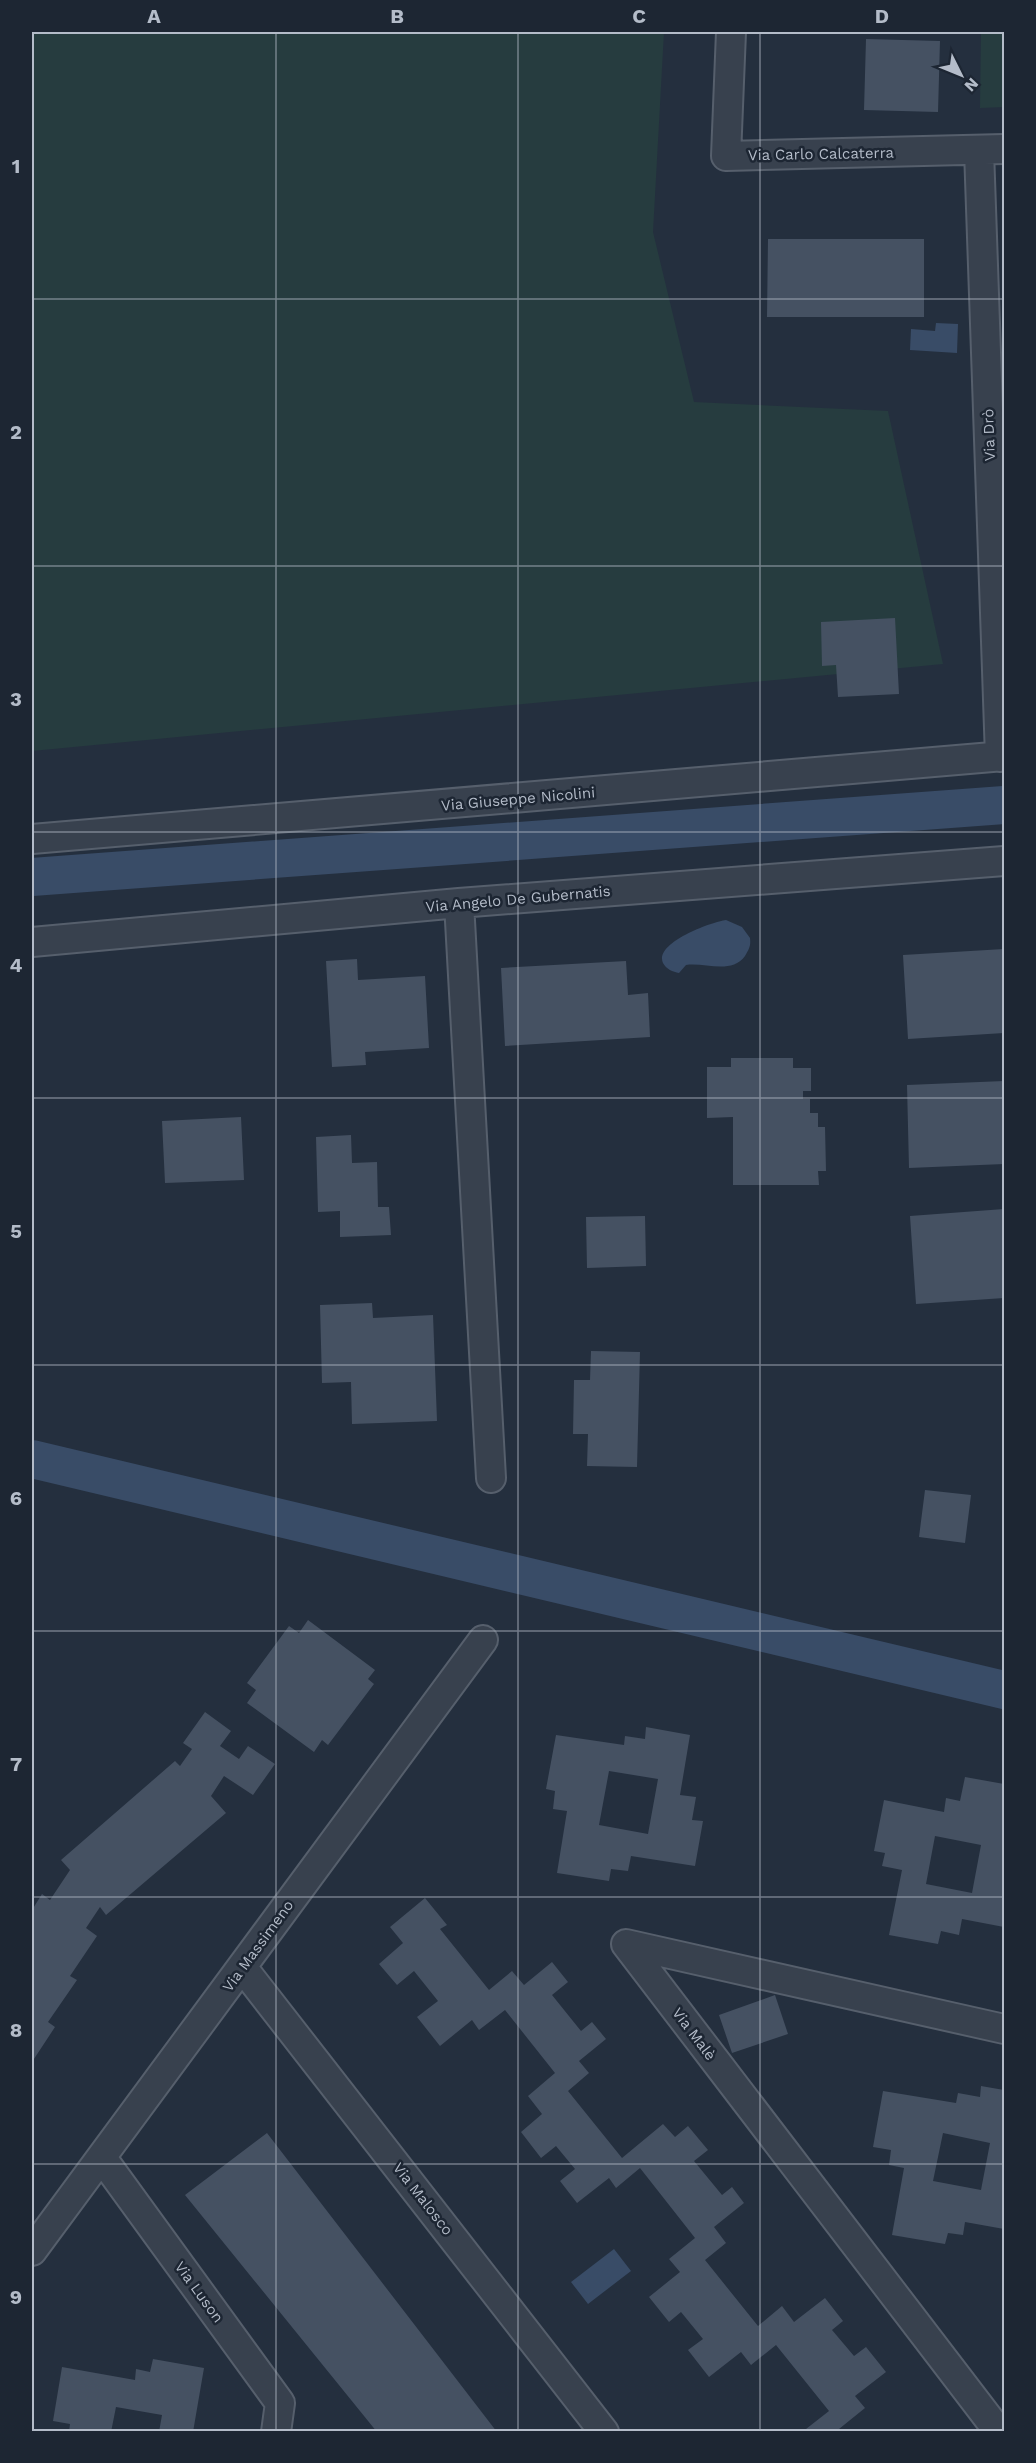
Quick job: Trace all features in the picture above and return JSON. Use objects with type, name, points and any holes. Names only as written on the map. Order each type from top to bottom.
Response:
[{"type":"street","name":"Via Carlo Calcaterra","points":[[731,32],[726,156],[992,149]]},
{"type":"street","name":"Via Drò","points":[[992,149],[1002,757]]},
{"type":"street","name":"Via Giuseppe Nicolini","points":[[32,839],[1002,757]]},
{"type":"street","name":"Via Angelo De Gubernatis","points":[[32,942],[459,903],[1005,861]]},
{"type":"street","points":[[459,903],[491,1478]]},
{"type":"street","name":"Via Massimeno","points":[[32,2251],[483,1640]]},
{"type":"street","name":"Via Malè","points":[[999,2432],[626,1944],[1005,2029]]},
{"type":"street","name":"Via Malosco","points":[[242,1967],[604,2432]]},
{"type":"street","name":"Via Luson","points":[[102,2158],[280,2403],[276,2432]]},
{"type":"green space","points":[[32,32],[664,32],[653,232],[694,402],[888,411],[943,664],[32,751]]},
{"type":"green space","points":[[981,32],[1004,32],[1004,107],[980,108]]},
{"type":"water","points":[[936,323],[958,324],[957,353],[910,350],[911,329],[935,331]]},
{"type":"water","points":[[726,920],[742,927],[750,938],[749,949],[739,962],[725,966],[686,965],[679,973],[664,965],[663,955],[675,941],[697,929]]},
{"type":"water","points":[[614,2249],[631,2271],[588,2304],[571,2282]]},
{"type":"building","points":[[866,39],[940,41],[938,112],[864,110]]},
{"type":"building","points":[[768,239],[924,239],[924,317],[767,317]]},
{"type":"building","points":[[895,618],[899,694],[838,697],[836,665],[822,666],[821,622]]},
{"type":"building","points":[[1004,949],[1004,1033],[908,1039],[903,955]]},
{"type":"building","points":[[357,959],[358,980],[425,976],[429,1048],[365,1052],[366,1065],[332,1067],[326,961]]},
{"type":"building","points":[[626,961],[628,995],[648,993],[650,1037],[505,1046],[501,968]]},
{"type":"building","points":[[731,1058],[793,1058],[793,1068],[811,1068],[811,1091],[803,1091],[803,1099],[810,1099],[810,1113],[818,1113],[818,1127],[825,1127],[826,1171],[818,1171],[819,1185],[733,1185],[733,1117],[707,1118],[707,1067],[731,1067]]},
{"type":"building","points":[[1004,1081],[1004,1164],[909,1168],[907,1085]]},
{"type":"building","points":[[241,1117],[244,1180],[165,1183],[162,1121]]},
{"type":"building","points":[[351,1135],[352,1163],[377,1162],[378,1207],[389,1207],[391,1235],[340,1237],[340,1211],[318,1212],[316,1137]]},
{"type":"building","points":[[1004,1209],[1004,1298],[916,1304],[910,1216]]},
{"type":"building","points":[[645,1216],[646,1266],[587,1268],[586,1217]]},
{"type":"building","points":[[372,1303],[373,1318],[433,1315],[437,1421],[352,1424],[351,1382],[322,1383],[320,1305]]},
{"type":"building","points":[[591,1351],[640,1352],[637,1467],[587,1466],[588,1434],[573,1434],[574,1380],[590,1380]]},
{"type":"building","points":[[925,1490],[971,1495],[965,1543],[919,1537]]},
{"type":"building","points":[[308,1620],[375,1670],[368,1679],[374,1684],[328,1745],[322,1740],[314,1752],[247,1703],[256,1690],[247,1683],[289,1626],[299,1633]]},
{"type":"building","points":[[205,1712],[231,1731],[220,1746],[239,1759],[248,1746],[275,1764],[253,1795],[224,1776],[211,1796],[226,1813],[106,1915],[100,1907],[86,1928],[97,1936],[70,1976],[77,1980],[48,2022],[55,2027],[32,2062],[32,1910],[42,1894],[50,1900],[70,1870],[61,1860],[175,1761],[180,1766],[192,1749],[183,1743]]},
{"type":"building","points":[[646,1727],[690,1735],[680,1795],[696,1797],[692,1820],[703,1821],[695,1866],[631,1856],[628,1871],[611,1869],[609,1881],[557,1873],[567,1811],[553,1809],[555,1791],[546,1789],[556,1735],[624,1745],[625,1736],[645,1739]],"holes":[[[609,1771],[658,1779],[648,1834],[599,1825]]]},
{"type":"building","points":[[965,1777],[1004,1784],[1004,1927],[962,1919],[959,1935],[941,1931],[938,1944],[889,1935],[902,1870],[882,1866],[885,1853],[874,1851],[884,1800],[944,1812],[946,1798],[960,1801]],"holes":[[[935,1836],[981,1845],[972,1893],[926,1884]]]},
{"type":"building","points":[[425,1898],[447,1925],[440,1929],[489,1990],[512,1971],[524,1985],[552,1962],[568,1982],[552,1995],[581,2031],[592,2022],[606,2039],[579,2061],[589,2073],[568,2091],[622,2158],[663,2124],[675,2137],[688,2126],[708,2150],[694,2161],[722,2195],[732,2187],[744,2203],[714,2227],[726,2243],[705,2260],[758,2326],[782,2306],[794,2322],[825,2298],[843,2321],[832,2330],[854,2356],[866,2347],[886,2372],[855,2396],[865,2408],[839,2429],[841,2432],[808,2432],[806,2429],[829,2411],[776,2345],[751,2365],[741,2352],[709,2377],[688,2350],[703,2339],[681,2312],[669,2322],[649,2297],[680,2272],[669,2259],[695,2238],[640,2168],[616,2188],[609,2178],[577,2203],[560,2181],[575,2169],[556,2146],[541,2158],[521,2132],[542,2114],[528,2096],[555,2073],[505,2010],[479,2030],[472,2020],[440,2046],[417,2017],[438,2001],[414,1971],[397,1985],[379,1964],[403,1943],[390,1927]]},
{"type":"building","points":[[775,1995],[788,2034],[732,2053],[719,2015]]},
{"type":"building","points":[[981,2086],[1004,2090],[1004,2229],[965,2222],[963,2235],[948,2233],[945,2244],[892,2235],[904,2168],[889,2165],[891,2150],[873,2147],[883,2091],[956,2103],[958,2093],[980,2097]],"holes":[[[943,2133],[990,2143],[981,2190],[933,2181]]]},
{"type":"building","points":[[267,2133],[497,2432],[377,2432],[185,2195]]},
{"type":"building","points":[[153,2359],[204,2368],[193,2432],[159,2432],[162,2415],[116,2407],[111,2432],[69,2432],[70,2424],[53,2421],[62,2367],[135,2380],[136,2369],[150,2372]]},
{"type":"waterway","points":[[32,877],[1004,805]]},
{"type":"waterway","points":[[32,1459],[1004,1690]]}]
